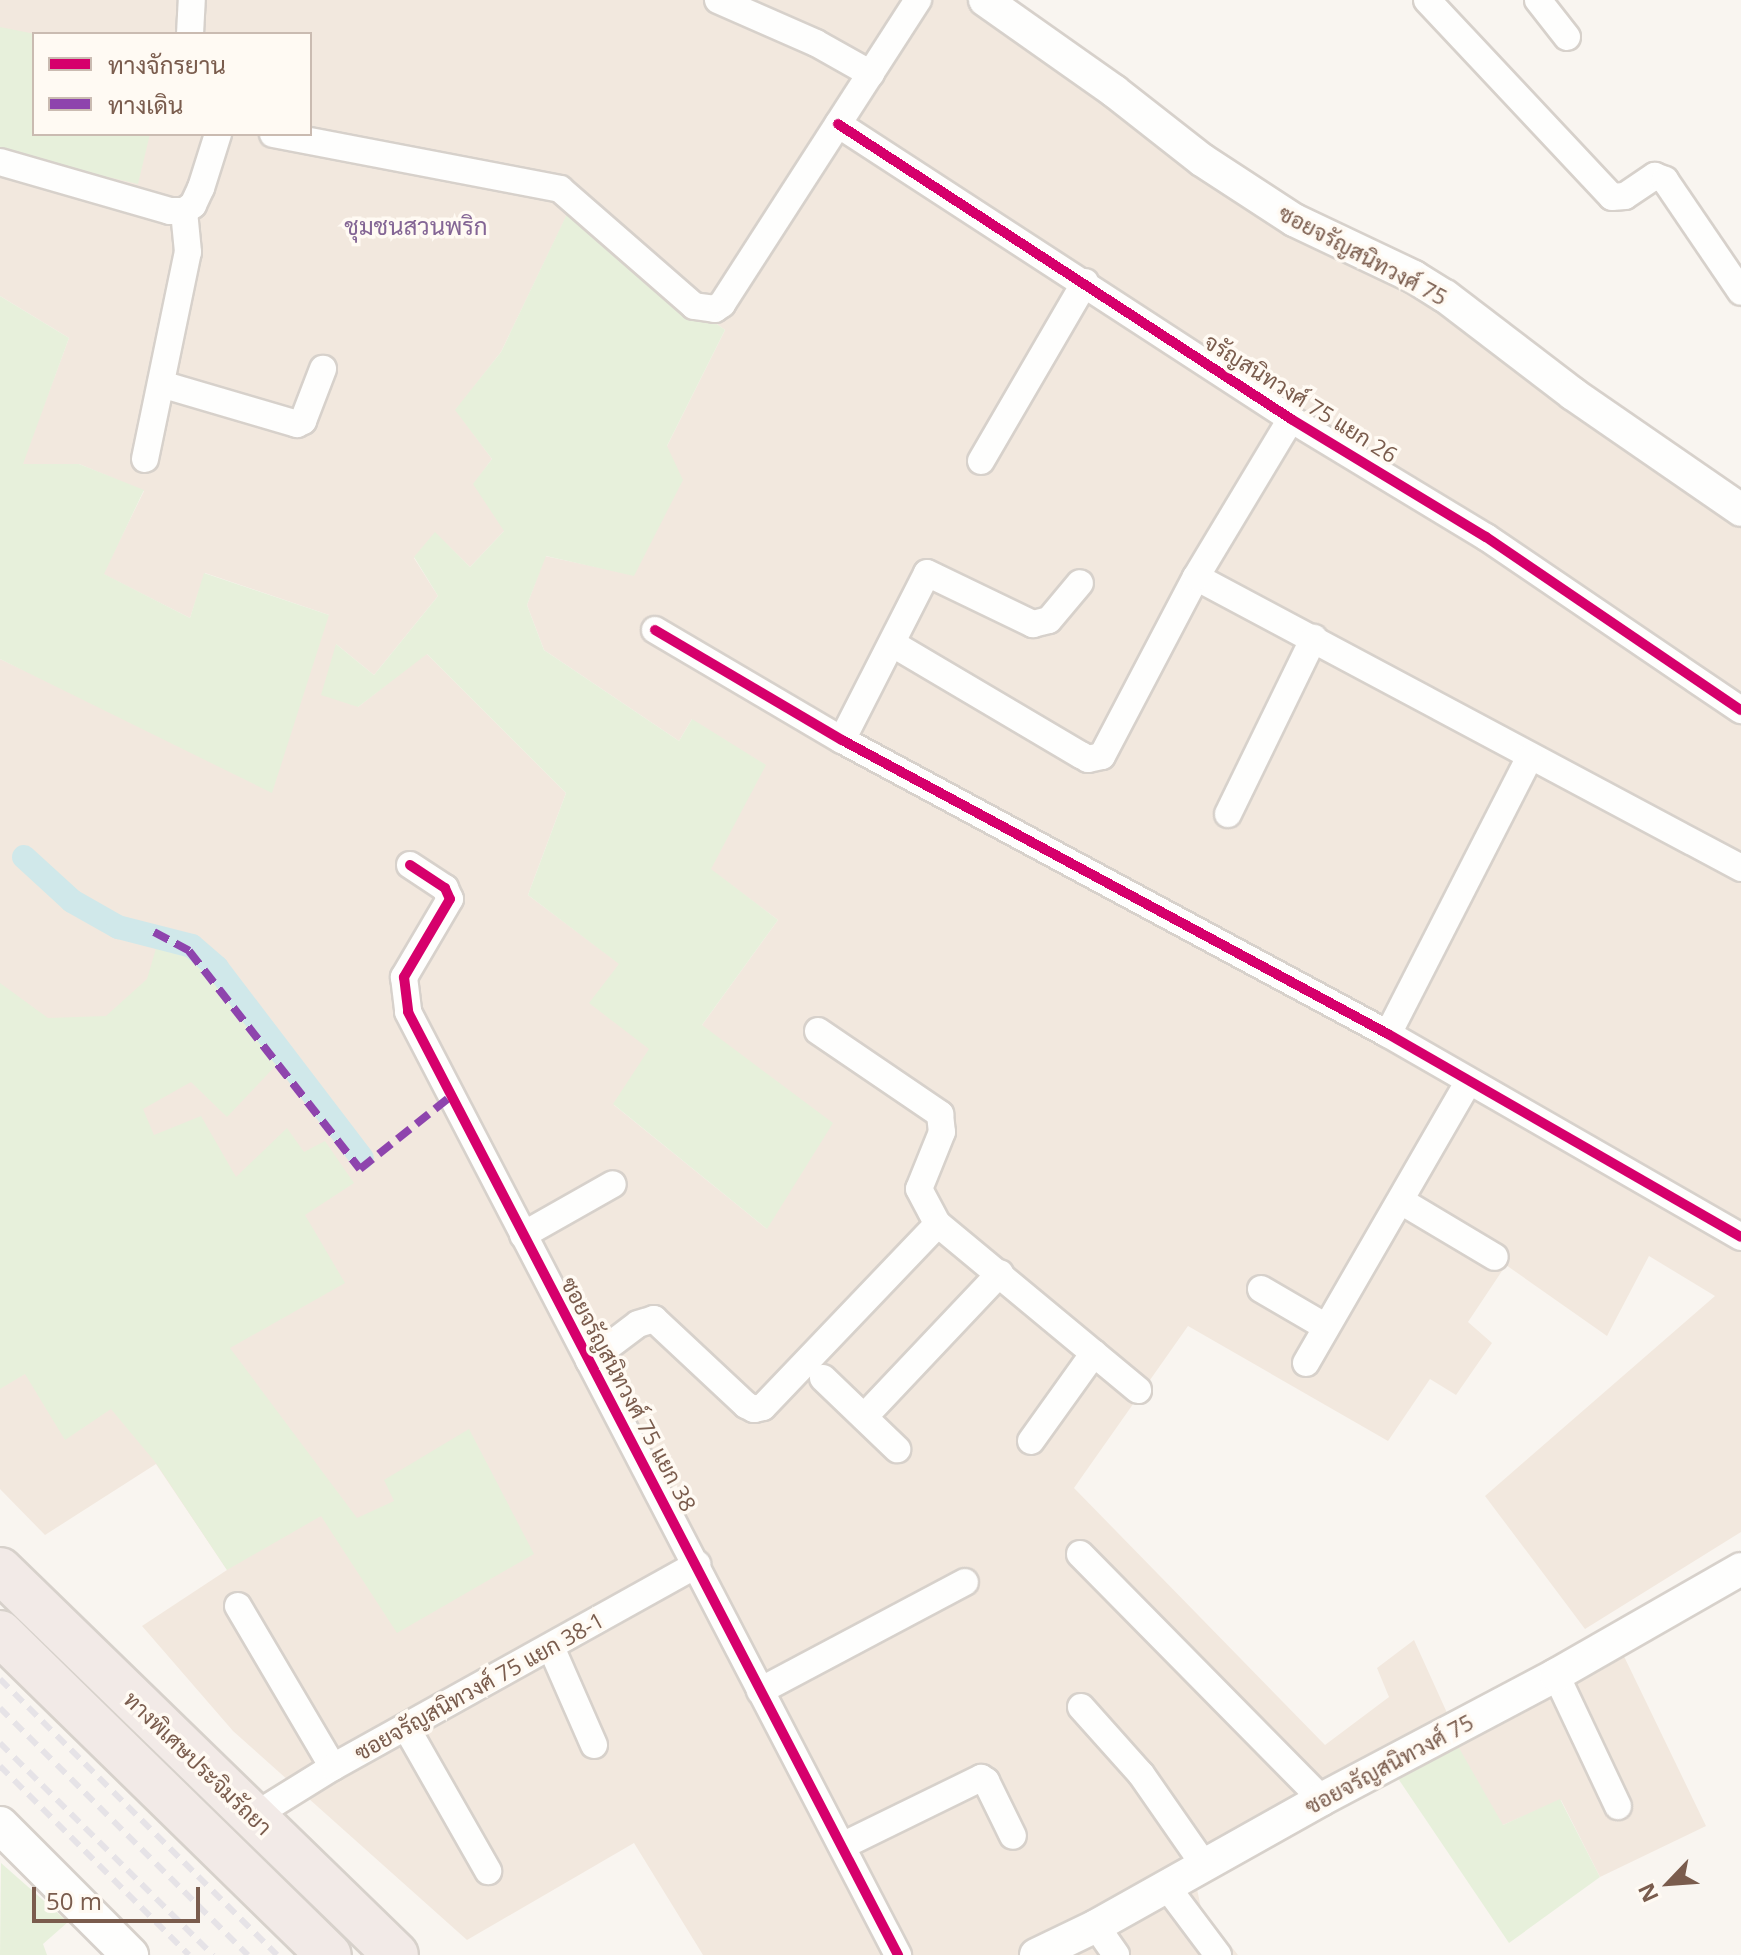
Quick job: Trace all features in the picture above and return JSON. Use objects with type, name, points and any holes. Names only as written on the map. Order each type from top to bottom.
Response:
[{"type":"highway","name":"ทางพิเศษประจิมรัถยา","points":[[0,1570],[396,1955]]},
{"type":"highway","name":"ทางพิเศษประจิมรัถยา","points":[[0,1633],[329,1955]]},
{"type":"main road","points":[[0,1543],[404,1955]]},
{"type":"main road","points":[[0,1825],[130,1955]]},
{"type":"street","points":[[190,32],[192,0]]},
{"type":"street","points":[[718,0],[816,43],[871,74]]},
{"type":"street","points":[[283,136],[560,189],[694,306],[708,310],[722,304],[918,0]]},
{"type":"street","name":"ซอยจรัญสนิทวงศ์ 75","points":[[985,0],[1114,91],[1202,160],[1294,220],[1414,277],[1445,296],[1573,394],[1741,510]]},
{"type":"street","points":[[1538,0],[1567,37]]},
{"type":"street","points":[[1431,1],[1612,197],[1625,196],[1655,176],[1665,180],[1741,292]]},
{"type":"street","name":"จรัญสนิทวงศ์ 75 แยก 26","points":[[838,124],[1291,419],[1486,537],[1741,710]]},
{"type":"street","points":[[0,162],[170,211],[184,211],[193,205],[201,188],[217,136]]},
{"type":"street","points":[[145,459],[188,252],[184,211]]},
{"type":"street","points":[[981,461],[1085,282]]},
{"type":"street","points":[[161,384],[297,424],[303,421],[323,369]]},
{"type":"street","points":[[893,644],[1081,755],[1095,758],[1107,752],[1196,577],[1291,419]]},
{"type":"street","points":[[842,740],[927,573],[1033,624],[1049,620],[1080,583]]},
{"type":"street","points":[[1196,577],[1741,868]]},
{"type":"street","points":[[655,630],[842,740],[1388,1034],[1741,1237]]},
{"type":"street","points":[[1228,814],[1314,638]]},
{"type":"street","points":[[1388,1034],[1530,757]]},
{"type":"street","name":"ซอยจรัญสนิทวงศ์ 75 แยก 38","points":[[410,865],[445,888],[450,899],[404,977],[408,1012],[898,1955]]},
{"type":"street","points":[[818,1031],[940,1114],[942,1132],[919,1189],[938,1224],[1138,1390]]},
{"type":"street","points":[[1306,1363],[1468,1082]]},
{"type":"street","points":[[523,1235],[613,1184]]},
{"type":"street","points":[[1401,1201],[1495,1257]]},
{"type":"street","points":[[589,1361],[638,1324],[654,1319],[746,1405],[754,1409],[763,1407],[938,1224]]},
{"type":"street","points":[[864,1417],[1000,1273]]},
{"type":"street","points":[[1261,1289],[1326,1327]]},
{"type":"street","points":[[1031,1441],[1094,1353]]},
{"type":"street","points":[[823,1378],[897,1449]]},
{"type":"street","points":[[1080,1554],[1322,1799]]},
{"type":"street","name":"ซอยจรัญสนิทวงศ์ 75 แยก 38-1","points":[[262,1811],[333,1767],[697,1564]]},
{"type":"street","name":"ซอยจรัญสนิทวงศ์ 75","points":[[1036,1955],[1096,1926],[1322,1799],[1556,1675],[1741,1569]]},
{"type":"street","points":[[760,1691],[965,1582]]},
{"type":"street","points":[[238,1606],[333,1767]]},
{"type":"street","points":[[551,1647],[594,1745]]},
{"type":"street","points":[[1556,1675],[1618,1806]]},
{"type":"street","points":[[1081,1707],[1141,1774],[1205,1866]]},
{"type":"street","points":[[406,1727],[488,1871]]},
{"type":"street","points":[[842,1846],[981,1778],[986,1781],[1013,1836]]},
{"type":"street","points":[[1167,1887],[1218,1955]]},
{"type":"street","points":[[1096,1926],[1116,1955]]},
{"type":"shaded area","points":[[0,0],[971,0],[1375,252],[1741,522],[1741,1532],[1585,1629],[1485,1496],[1715,1296],[1649,1256],[1607,1336],[1506,1265],[1468,1322],[1492,1343],[1456,1395],[1430,1379],[1388,1441],[1188,1326],[1074,1488],[1325,1745],[1389,1697],[1377,1668],[1414,1640],[1448,1715],[1619,1646],[1706,1826],[1600,1877],[1561,1800],[1503,1825],[1395,1774],[1197,1889],[1201,1908],[1238,1955],[703,1955],[634,1843],[467,1940],[233,1731],[142,1626],[227,1570],[156,1464],[45,1535],[0,1489],[0,659],[109,710],[329,615],[205,573],[190,618],[103,574],[144,491],[79,464],[22,464],[69,338],[0,296]],"holes":[[[567,215],[725,330],[667,446],[634,575],[545,556],[527,605],[544,650],[679,741],[692,719],[711,870],[778,920],[702,1025],[767,1229],[614,1105],[650,1049],[620,964],[528,895],[566,793],[426,653],[358,707],[336,644],[374,675],[438,596],[414,558],[435,533],[470,567],[505,530],[474,484],[492,459],[456,410],[501,352]]]},
{"type":"green space","points":[[0,27],[32,33],[32,136],[150,136],[138,184],[0,152]]},
{"type":"green space","points":[[567,214],[725,330],[667,446],[683,480],[634,576],[546,556],[527,605],[544,650],[679,741],[692,719],[766,765],[711,869],[778,920],[702,1025],[833,1123],[767,1229],[613,1104],[649,1049],[589,1003],[619,964],[528,895],[566,793],[427,654],[358,707],[321,695],[336,644],[374,675],[438,596],[414,557],[435,532],[470,567],[504,531],[473,484],[492,459],[455,410],[501,352]]},
{"type":"green space","points":[[0,296],[69,338],[23,464],[79,464],[144,490],[104,574],[190,618],[204,573],[329,615],[272,793],[0,659]]},
{"type":"green space","points":[[157,945],[203,959],[282,1059],[227,1117],[191,1082],[143,1109],[154,1135],[201,1116],[236,1177],[287,1128],[304,1152],[325,1141],[354,1183],[305,1215],[345,1283],[230,1348],[357,1518],[394,1501],[384,1480],[469,1429],[534,1554],[397,1633],[321,1516],[227,1570],[156,1463],[111,1409],[65,1440],[25,1374],[0,1389],[0,983],[48,1018],[106,1016],[147,979]]},
{"type":"green space","points":[[1455,1741],[1503,1825],[1560,1799],[1600,1877],[1509,1943],[1395,1774]]},
{"type":"green space","points":[[1,1863],[68,1922],[43,1944],[47,1955],[0,1955]]},
{"type":"waterway","points":[[24,857],[72,901],[118,927],[192,946],[217,968],[362,1158]]},
{"type":"railway","points":[[0,1679],[277,1955]]},
{"type":"railway","points":[[0,1708],[248,1955]]},
{"type":"railway","points":[[0,1743],[213,1955]]},
{"type":"railway","points":[[0,1766],[189,1955]]},
{"type":"marked path","points":[[154,932],[189,951],[360,1169],[451,1096]]},
{"type":"cycle path","points":[[838,124],[1291,419],[1486,537],[1741,710]]},
{"type":"cycle path","points":[[655,630],[842,740],[1388,1034],[1741,1237]]},
{"type":"cycle path","points":[[410,865],[445,888],[450,899],[404,977],[408,1012],[898,1955]]},
{"type":"district","name":"ชุมชนสวนพริก","points":[[416,226]]}]
